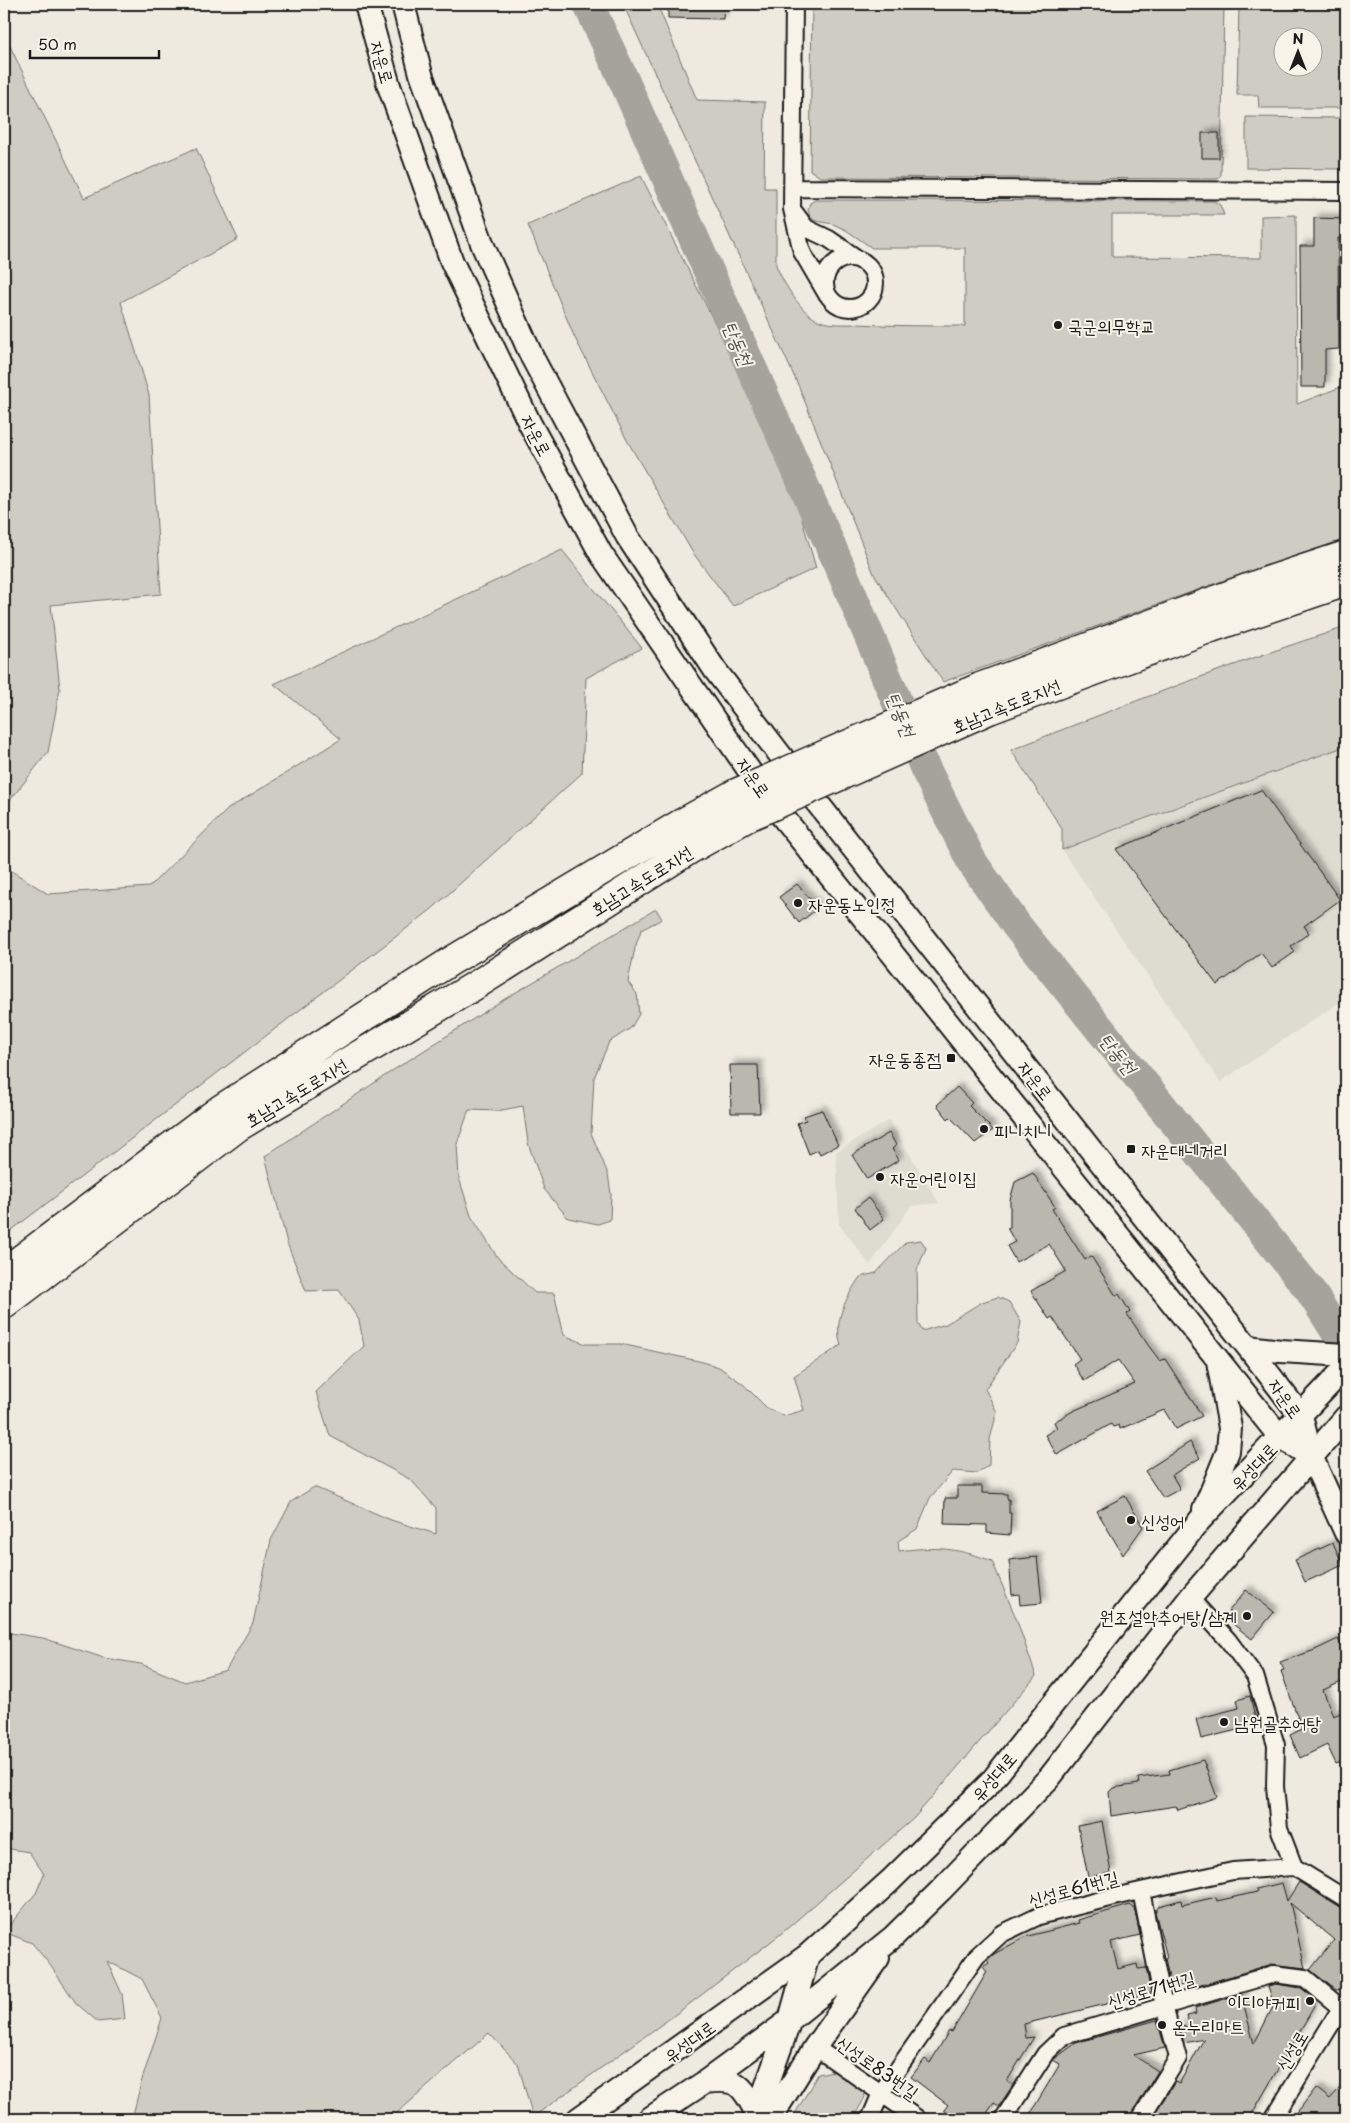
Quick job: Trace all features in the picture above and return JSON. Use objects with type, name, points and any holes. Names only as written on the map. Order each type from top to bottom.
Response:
[{"type":"highway","name":"호남고속도로지선","points":[[4,1272],[222,1108],[451,961],[680,824],[743,805],[984,698],[1264,582],[1346,555]]},
{"type":"highway","name":"호남고속도로지선","points":[[984,698],[1212,628],[1346,582]]},
{"type":"highway","name":"호남고속도로지선","points":[[4,1305],[238,1127],[476,985],[691,849],[743,805]]},
{"type":"street","name":"자운로","points":[[366,4],[389,86],[452,262],[530,424],[601,554],[770,801],[1280,1437],[1311,1456]]},
{"type":"street","name":"자운로","points":[[403,4],[421,74],[483,246],[532,357],[627,536],[715,670],[1301,1416],[1311,1456]]},
{"type":"street","points":[[792,209],[806,228],[845,249],[863,262],[874,275],[875,284],[868,300],[862,306],[845,308],[836,305],[826,293],[802,252],[792,209],[794,4]]},
{"type":"street","points":[[793,188],[1346,191]]},
{"type":"street","points":[[826,293],[825,278],[833,264],[848,258],[863,262]]},
{"type":"street","points":[[1248,1347],[1346,1355]]},
{"type":"street","points":[[1200,1520],[1228,1451],[1230,1428],[1217,1358]]},
{"type":"street","name":"유성대로","points":[[578,2119],[808,1954],[890,1881],[990,1783],[1200,1520],[1346,1367]]},
{"type":"street","name":"유성대로","points":[[649,2119],[705,2082],[790,2020],[893,1936],[1050,1777],[1190,1598],[1341,1422]]},
{"type":"street","points":[[1311,1456],[1346,1533]]},
{"type":"street","points":[[1190,1598],[1228,1640],[1255,1676],[1276,1745],[1275,1786],[1279,1828],[1294,1867],[1346,1899]]},
{"type":"street","name":"신성로61번길","points":[[870,2119],[881,2093],[977,1956],[1001,1934],[1039,1916],[1141,1891],[1233,1871],[1294,1867]]},
{"type":"street","points":[[1140,2119],[1178,2058],[1164,2006],[1141,1891]]},
{"type":"street","points":[[760,2116],[815,2047],[893,1936]]},
{"type":"street","points":[[760,2116],[763,2096],[790,2020],[808,1954]]},
{"type":"street","name":"신성로71번길","points":[[1003,2119],[1045,2054],[1064,2036],[1274,1974],[1305,1978],[1344,2011]]},
{"type":"street","points":[[809,2003],[803,2026],[807,2039],[815,2047]]},
{"type":"street","name":"신성로","points":[[1273,2119],[1344,2011]]},
{"type":"street","name":"신성로83번길","points":[[815,2047],[918,2119]]},
{"type":"street","points":[[705,2082],[724,2080],[738,2085],[760,2116]]},
{"type":"shaded area","points":[[623,4],[657,4],[697,100],[765,102],[764,188],[776,188],[776,265],[783,280],[800,305],[813,318],[820,321],[839,324],[965,326],[965,248],[872,248],[846,230],[833,224],[816,221],[810,217],[808,210],[810,203],[815,200],[1214,201],[1220,205],[1224,215],[1112,215],[1112,257],[1261,258],[1261,216],[1296,215],[1297,404],[1346,385],[1346,539],[1255,569],[943,682],[874,574],[799,387]]},
{"type":"shaded area","points":[[812,4],[1224,4],[1221,175],[1217,179],[820,177],[810,170]]},
{"type":"shaded area","points":[[1239,4],[1346,4],[1346,108],[1259,108],[1258,95],[1237,95]]},
{"type":"shaded area","points":[[4,34],[84,198],[196,148],[238,239],[121,302],[149,395],[161,594],[51,605],[60,689],[48,752],[4,808]]},
{"type":"shaded area","points":[[1246,117],[1344,118],[1344,169],[1246,168]]},
{"type":"shaded area","points":[[641,176],[738,369],[794,492],[816,568],[733,606],[693,553],[628,442],[574,336],[528,225]]},
{"type":"shaded area","points":[[562,550],[642,648],[586,678],[582,773],[432,909],[4,1236],[4,866],[48,894],[149,887],[228,809],[341,739],[274,684]]},
{"type":"shaded area","points":[[1346,627],[1346,746],[1062,850],[1062,829],[1011,750],[1261,655]]},
{"type":"shaded area","points":[[1346,746],[1346,927],[1340,932],[1346,940],[1346,998],[1220,1082],[1062,850]]},
{"type":"shaded area","points":[[656,909],[662,919],[641,930],[628,982],[637,994],[639,1014],[631,1028],[609,1042],[594,1078],[591,1133],[608,1174],[611,1194],[610,1220],[598,1224],[568,1218],[544,1189],[528,1143],[523,1106],[497,1111],[469,1110],[457,1144],[459,1178],[471,1216],[498,1258],[535,1293],[554,1293],[564,1335],[586,1344],[621,1344],[719,1367],[743,1384],[767,1408],[784,1416],[804,1410],[794,1376],[841,1345],[839,1327],[842,1310],[860,1277],[876,1273],[906,1242],[921,1240],[926,1248],[917,1270],[918,1323],[922,1331],[946,1324],[982,1302],[998,1297],[1009,1302],[1021,1322],[1017,1343],[985,1389],[997,1412],[990,1439],[989,1465],[977,1473],[953,1471],[930,1498],[917,1529],[898,1541],[899,1551],[946,1549],[968,1553],[992,1561],[1016,1618],[1036,1676],[914,1818],[782,1933],[687,2006],[533,2117],[518,2064],[489,2033],[390,2119],[132,2119],[141,2083],[162,2018],[142,1979],[107,1961],[122,1994],[125,2019],[98,2022],[76,2003],[50,1965],[32,1943],[4,1932],[36,1893],[44,1874],[29,1852],[4,1848],[4,1632],[43,1638],[104,1658],[141,1664],[185,1682],[226,1670],[253,1623],[271,1540],[291,1502],[314,1487],[391,1520],[436,1534],[436,1508],[411,1480],[330,1436],[316,1392],[364,1346],[359,1320],[339,1290],[306,1291],[287,1243],[265,1156],[503,1000]]},
{"type":"shaded area","name":"자운어린이집","points":[[889,1120],[939,1203],[911,1206],[870,1265],[839,1224],[836,1152]]},
{"type":"shaded area","points":[[838,2070],[862,2087],[865,2097],[853,2119],[792,2119],[818,2074]]},
{"type":"building","points":[[668,4],[724,4],[723,19],[668,18]]},
{"type":"building","points":[[1202,133],[1219,133],[1219,158],[1202,158]]},
{"type":"building","points":[[1314,218],[1346,219],[1346,238],[1338,238],[1339,349],[1325,350],[1325,387],[1301,387],[1300,246],[1314,246]]},
{"type":"building","points":[[1261,790],[1340,900],[1304,926],[1309,933],[1291,946],[1295,952],[1272,968],[1261,953],[1217,985],[1116,849]]},
{"type":"building","name":"자운동노인정","points":[[797,884],[818,908],[799,923],[779,897]]},
{"type":"building","points":[[730,1065],[758,1065],[760,1113],[731,1113]]},
{"type":"building","points":[[957,1087],[972,1103],[969,1106],[993,1130],[975,1143],[950,1117],[948,1119],[937,1105]]},
{"type":"building","points":[[822,1110],[838,1145],[820,1154],[818,1150],[809,1154],[797,1123],[806,1120],[804,1116]]},
{"type":"building","points":[[889,1133],[896,1145],[892,1149],[899,1160],[867,1179],[852,1155]]},
{"type":"building","points":[[1033,1173],[1055,1207],[1052,1209],[1085,1260],[1091,1256],[1116,1296],[1119,1294],[1130,1312],[1127,1314],[1148,1345],[1160,1361],[1165,1359],[1202,1416],[1176,1429],[1164,1410],[1120,1429],[1119,1425],[1113,1427],[1111,1424],[1057,1455],[1045,1435],[1057,1428],[1054,1422],[1073,1411],[1135,1384],[1118,1360],[1084,1381],[1073,1364],[1080,1359],[1052,1317],[1049,1319],[1031,1291],[1066,1271],[1049,1244],[1016,1262],[1007,1246],[1015,1242],[1007,1228],[1010,1227],[1010,1200],[1015,1182]]},
{"type":"building","points":[[868,1198],[884,1219],[870,1230],[855,1208]]},
{"type":"building","points":[[1190,1442],[1200,1458],[1172,1475],[1180,1489],[1163,1498],[1145,1471]]},
{"type":"building","points":[[957,1486],[982,1486],[982,1493],[1007,1494],[1009,1513],[1011,1513],[1010,1535],[987,1533],[987,1525],[944,1524],[945,1498],[957,1498]]},
{"type":"building","points":[[1125,1496],[1143,1527],[1123,1555],[1097,1511]]},
{"type":"building","points":[[1333,1543],[1343,1565],[1305,1582],[1295,1560]]},
{"type":"building","points":[[1037,1557],[1042,1603],[1020,1605],[1019,1594],[1012,1595],[1009,1560]]},
{"type":"building","points":[[1246,1590],[1274,1612],[1252,1639],[1224,1617]]},
{"type":"building","points":[[1338,1639],[1346,1656],[1346,1680],[1323,1690],[1333,1716],[1341,1713],[1346,1725],[1346,1760],[1336,1764],[1327,1745],[1300,1758],[1290,1735],[1302,1729],[1281,1671],[1284,1670],[1280,1662],[1315,1650]]},
{"type":"building","points":[[1250,1696],[1257,1725],[1201,1739],[1196,1719],[1239,1708],[1237,1700]]},
{"type":"building","points":[[1203,1760],[1217,1797],[1178,1810],[1176,1806],[1111,1816],[1109,1792],[1113,1788],[1139,1784],[1138,1778],[1170,1774],[1169,1770]]},
{"type":"building","points":[[1102,1821],[1111,1873],[1088,1877],[1078,1826]]},
{"type":"building","points":[[1299,1882],[1341,1908],[1346,1909],[1346,1989],[1336,1990],[1310,1970],[1334,1940],[1290,1903],[1305,1968],[1272,1964],[1191,1988],[1190,1983],[1176,1987],[1170,1983],[1165,1958],[1167,1957],[1155,1912],[1159,1906],[1181,1900],[1182,1905],[1216,1897],[1217,1901],[1257,1892],[1256,1889],[1282,1883],[1287,1901]]},
{"type":"building","points":[[1130,1905],[1134,1908],[1140,1935],[1111,1942],[1118,1969],[1137,1964],[1138,1969],[1146,1968],[1151,1993],[1024,2024],[1026,2038],[1034,2037],[1007,2081],[1013,2085],[999,2106],[994,2103],[983,2119],[955,2119],[944,2110],[948,2105],[911,2077],[925,2059],[930,2063],[949,2031],[952,2032],[987,1972],[983,1967],[989,1963],[987,1960],[994,1954],[1025,1937],[1079,1923],[1078,1920]]},
{"type":"building","points":[[1275,1984],[1301,1988],[1314,1998],[1315,2005],[1249,2119],[1166,2119],[1155,2113],[1175,2082],[1179,2084],[1204,2039],[1184,2043],[1179,2025],[1190,2028],[1187,2016],[1196,2014],[1195,2008],[1241,1994],[1254,2044],[1274,2005],[1268,1986]]},
{"type":"building","points":[[1157,2020],[1165,2048],[1133,2055],[1158,2071],[1130,2119],[1027,2119],[1060,2064],[1053,2060],[1076,2043]]},
{"type":"building","points":[[1346,2081],[1346,2119],[1292,2119],[1316,2088],[1330,2099]]},
{"type":"waterway","name":"탄동천","points":[[588,4],[621,74],[843,574],[925,768],[972,862],[1017,926],[1309,1289],[1346,1347]]},
{"type":"place","name":"국군의무학교","points":[[1058,325]]},
{"type":"place","name":"자운동노인정","points":[[798,903]]},
{"type":"place","name":"자운동종점","points":[[951,1058]]},
{"type":"place","name":"피니치니","points":[[984,1129]]},
{"type":"place","name":"자운대네거리","points":[[1131,1149]]},
{"type":"place","name":"자운어린이집","points":[[880,1177]]},
{"type":"place","name":"신성어","points":[[1131,1520]]},
{"type":"place","name":"원조설악추어탕/삼계","points":[[1247,1616]]},
{"type":"place","name":"남원골추어탕","points":[[1224,1722]]},
{"type":"place","name":"이디야커피","points":[[1310,2001]]},
{"type":"place","name":"온누리마트","points":[[1162,2025]]}]
